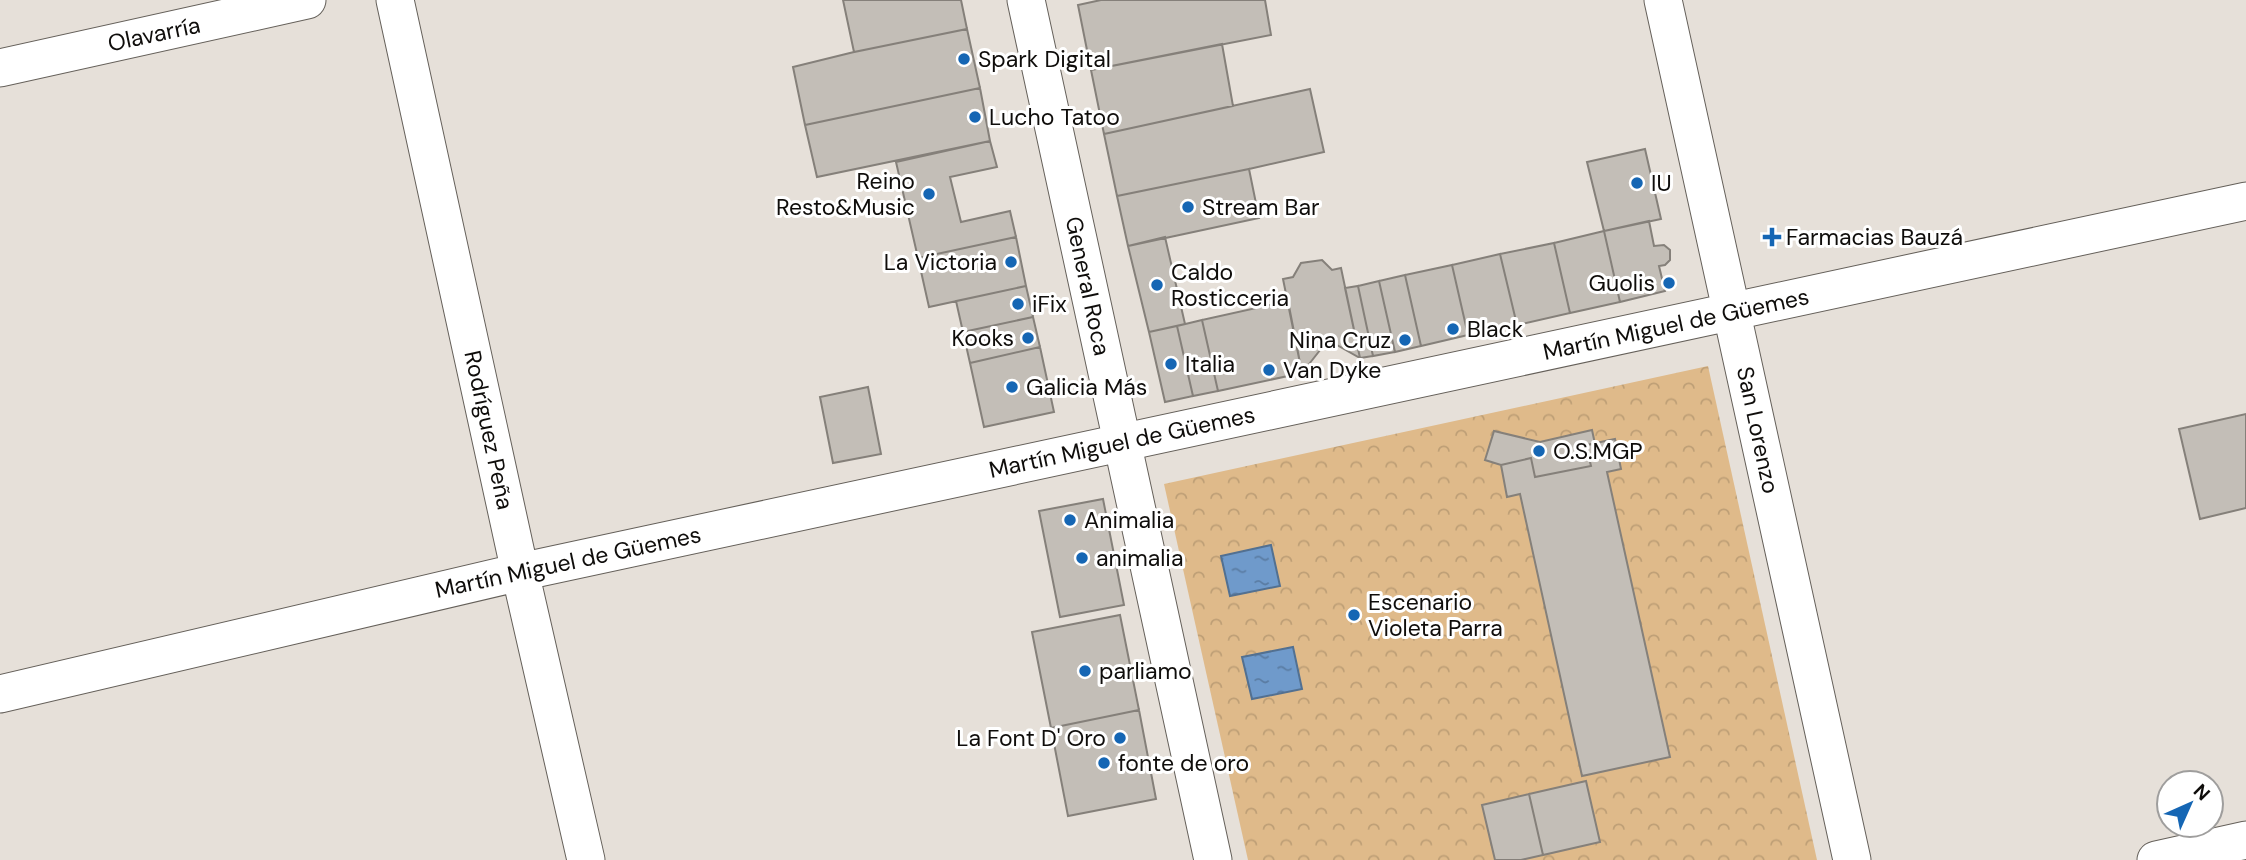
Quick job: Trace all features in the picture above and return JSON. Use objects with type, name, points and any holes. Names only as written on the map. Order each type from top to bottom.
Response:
[{"type":"street","name":"Olavarría","points":[[0,68],[307,0]]},
{"type":"street","name":"Rodríguez Peña","points":[[395,0],[586,860]]},
{"type":"street","name":"General Roca","points":[[1026,0],[1213,860]]},
{"type":"street","name":"San Lorenzo","points":[[1664,0],[1852,860]]},
{"type":"street","name":"Martín Miguel de Güemes","points":[[0,694],[520,572],[2246,201]]},
{"type":"street","points":[[2156,860],[2246,840]]},
{"type":"green space","points":[[1708,366],[1817,860],[1248,860],[1164,484]]},
{"type":"water","points":[[1271,545],[1280,586],[1230,596],[1221,556]]},
{"type":"water","points":[[1293,647],[1302,689],[1252,699],[1242,657]]},
{"type":"building","points":[[843,0],[961,0],[967,29],[854,52]]},
{"type":"building","points":[[1101,0],[1265,0],[1271,35],[1091,70],[1078,5]]},
{"type":"building","points":[[967,29],[980,88],[805,125],[793,67]]},
{"type":"building","points":[[1222,44],[1233,106],[1104,134],[1091,70]]},
{"type":"building","points":[[980,88],[990,141],[817,177],[805,125]]},
{"type":"building","points":[[1310,89],[1324,152],[1117,196],[1104,134]]},
{"type":"building","name":"Reino Resto&Music","points":[[990,141],[997,167],[950,177],[961,222],[1010,211],[1016,237],[918,258],[896,162]]},
{"type":"building","points":[[1645,149],[1661,219],[1604,231],[1587,162]]},
{"type":"building","name":"Stream Bar","points":[[1249,169],[1259,218],[1128,246],[1117,196]]},
{"type":"building","points":[[1649,221],[1654,246],[1664,245],[1670,250],[1670,260],[1659,266],[1665,291],[1620,302],[1604,231]]},
{"type":"building","points":[[1604,231],[1620,302],[1570,313],[1554,243]]},
{"type":"building","points":[[1016,237],[1026,286],[929,307],[918,258]]},
{"type":"building","name":"Caldo Rosticceria","points":[[1165,237],[1185,324],[1149,332],[1128,246]]},
{"type":"building","points":[[1554,243],[1570,313],[1517,325],[1500,254]]},
{"type":"building","points":[[1500,254],[1517,325],[1468,335],[1452,265]]},
{"type":"building","points":[[1322,260],[1332,270],[1341,268],[1360,358],[1328,340],[1302,373],[1283,279],[1293,277],[1301,263]]},
{"type":"building","points":[[1452,265],[1468,335],[1421,346],[1405,275]]},
{"type":"building","points":[[1405,275],[1421,346],[1395,352],[1379,281]]},
{"type":"building","points":[[1379,281],[1395,352],[1373,356],[1358,286]]},
{"type":"building","points":[[1026,286],[1033,317],[963,332],[956,301]]},
{"type":"building","points":[[1358,286],[1373,356],[1360,358],[1345,288]]},
{"type":"building","points":[[1288,301],[1302,373],[1218,391],[1202,320]]},
{"type":"building","points":[[1033,317],[1040,347],[970,363],[963,332]]},
{"type":"building","points":[[1202,320],[1218,391],[1193,396],[1177,326]]},
{"type":"building","name":"Italia","points":[[1177,326],[1193,396],[1165,402],[1149,332]]},
{"type":"building","name":"Galicia Más","points":[[1040,347],[1054,412],[984,427],[970,363]]},
{"type":"building","points":[[868,387],[881,454],[833,463],[820,397]]},
{"type":"building","points":[[2246,414],[2246,508],[2200,519],[2179,429]]},
{"type":"building","points":[[1592,430],[1595,444],[1586,445],[1591,466],[1535,477],[1531,458],[1501,465],[1485,460],[1494,431],[1540,442]]},
{"type":"building","points":[[1615,439],[1621,469],[1607,472],[1670,757],[1582,776],[1520,494],[1507,497],[1501,465],[1531,458],[1535,477],[1591,466],[1586,445]]},
{"type":"building","name":"animalia","points":[[1103,499],[1124,605],[1060,617],[1039,511]]},
{"type":"building","name":"parliamo","points":[[1120,615],[1139,710],[1051,728],[1032,632]]},
{"type":"building","name":"fonte de oro","points":[[1139,710],[1156,799],[1068,816],[1051,728]]},
{"type":"building","points":[[1586,781],[1600,842],[1543,855],[1529,794]]},
{"type":"building","points":[[1529,794],[1543,855],[1521,860],[1495,860],[1482,805]]},
{"type":"place","name":"Spark Digital","points":[[964,59]]},
{"type":"place","name":"Lucho Tatoo","points":[[975,117]]},
{"type":"place","name":"IU","points":[[1637,183]]},
{"type":"place","name":"Reino Resto&Music","points":[[929,194]]},
{"type":"place","name":"Stream Bar","points":[[1188,207]]},
{"type":"place","name":"Farmacias Bauzá","points":[[1772,237]]},
{"type":"place","name":"La Victoria","points":[[1011,262]]},
{"type":"place","name":"Guolis","points":[[1669,283]]},
{"type":"place","name":"Caldo Rosticceria","points":[[1157,285]]},
{"type":"place","name":"iFix","points":[[1018,304]]},
{"type":"place","name":"Black","points":[[1453,329]]},
{"type":"place","name":"Kooks","points":[[1028,338]]},
{"type":"place","name":"Nina Cruz","points":[[1405,340]]},
{"type":"place","name":"Italia","points":[[1171,364]]},
{"type":"place","name":"Van Dyke","points":[[1269,370]]},
{"type":"place","name":"Galicia Más","points":[[1012,387]]},
{"type":"place","name":"O.S.MGP","points":[[1539,451]]},
{"type":"place","name":"Animalia","points":[[1070,520]]},
{"type":"place","name":"animalia","points":[[1082,558]]},
{"type":"place","name":"Escenario Violeta Parra","points":[[1354,615]]},
{"type":"place","name":"parliamo","points":[[1085,671]]},
{"type":"place","name":"La Font D' Oro","points":[[1120,738]]},
{"type":"place","name":"fonte de oro","points":[[1104,763]]}]
